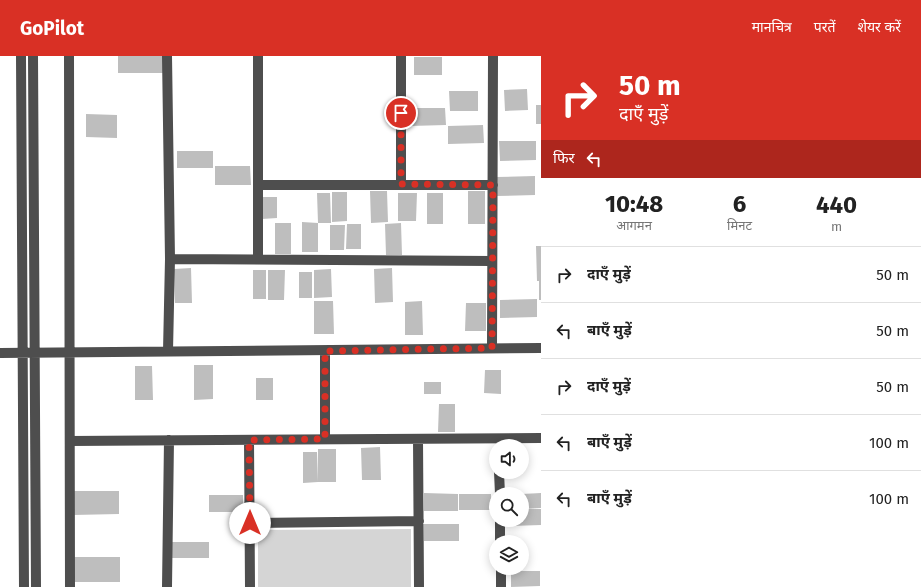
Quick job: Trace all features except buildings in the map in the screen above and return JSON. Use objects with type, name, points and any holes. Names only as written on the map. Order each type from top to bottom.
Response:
[{"type":"street","points":[[21,56],[24,587]]},
{"type":"street","points":[[33,56],[36,587]]},
{"type":"street","points":[[69,56],[70,587]]},
{"type":"street","points":[[167,56],[170,259],[168,351]]},
{"type":"street","points":[[258,56],[258,259]]},
{"type":"street","points":[[401,56],[401,184]]},
{"type":"street","points":[[492,348],[493,56]]},
{"type":"street","points":[[258,185],[493,185]]},
{"type":"street","points":[[170,259],[492,261]]},
{"type":"street","points":[[0,353],[541,348]]},
{"type":"street","points":[[325,351],[325,439]]},
{"type":"street","points":[[529,439],[541,438]]},
{"type":"street","points":[[70,441],[418,439],[489,442]]},
{"type":"street","points":[[418,439],[419,587]]},
{"type":"street","points":[[167,587],[169,440]]},
{"type":"street","points":[[249,440],[250,587]]},
{"type":"street","points":[[250,523],[419,521]]},
{"type":"street","points":[[501,575],[501,587]]},
{"type":"shaded area","points":[[411,529],[411,587],[258,587],[258,530]]},
{"type":"route","points":[[250,523],[249,440],[325,439],[325,351],[492,348],[493,185],[401,184],[401,113]]}]
